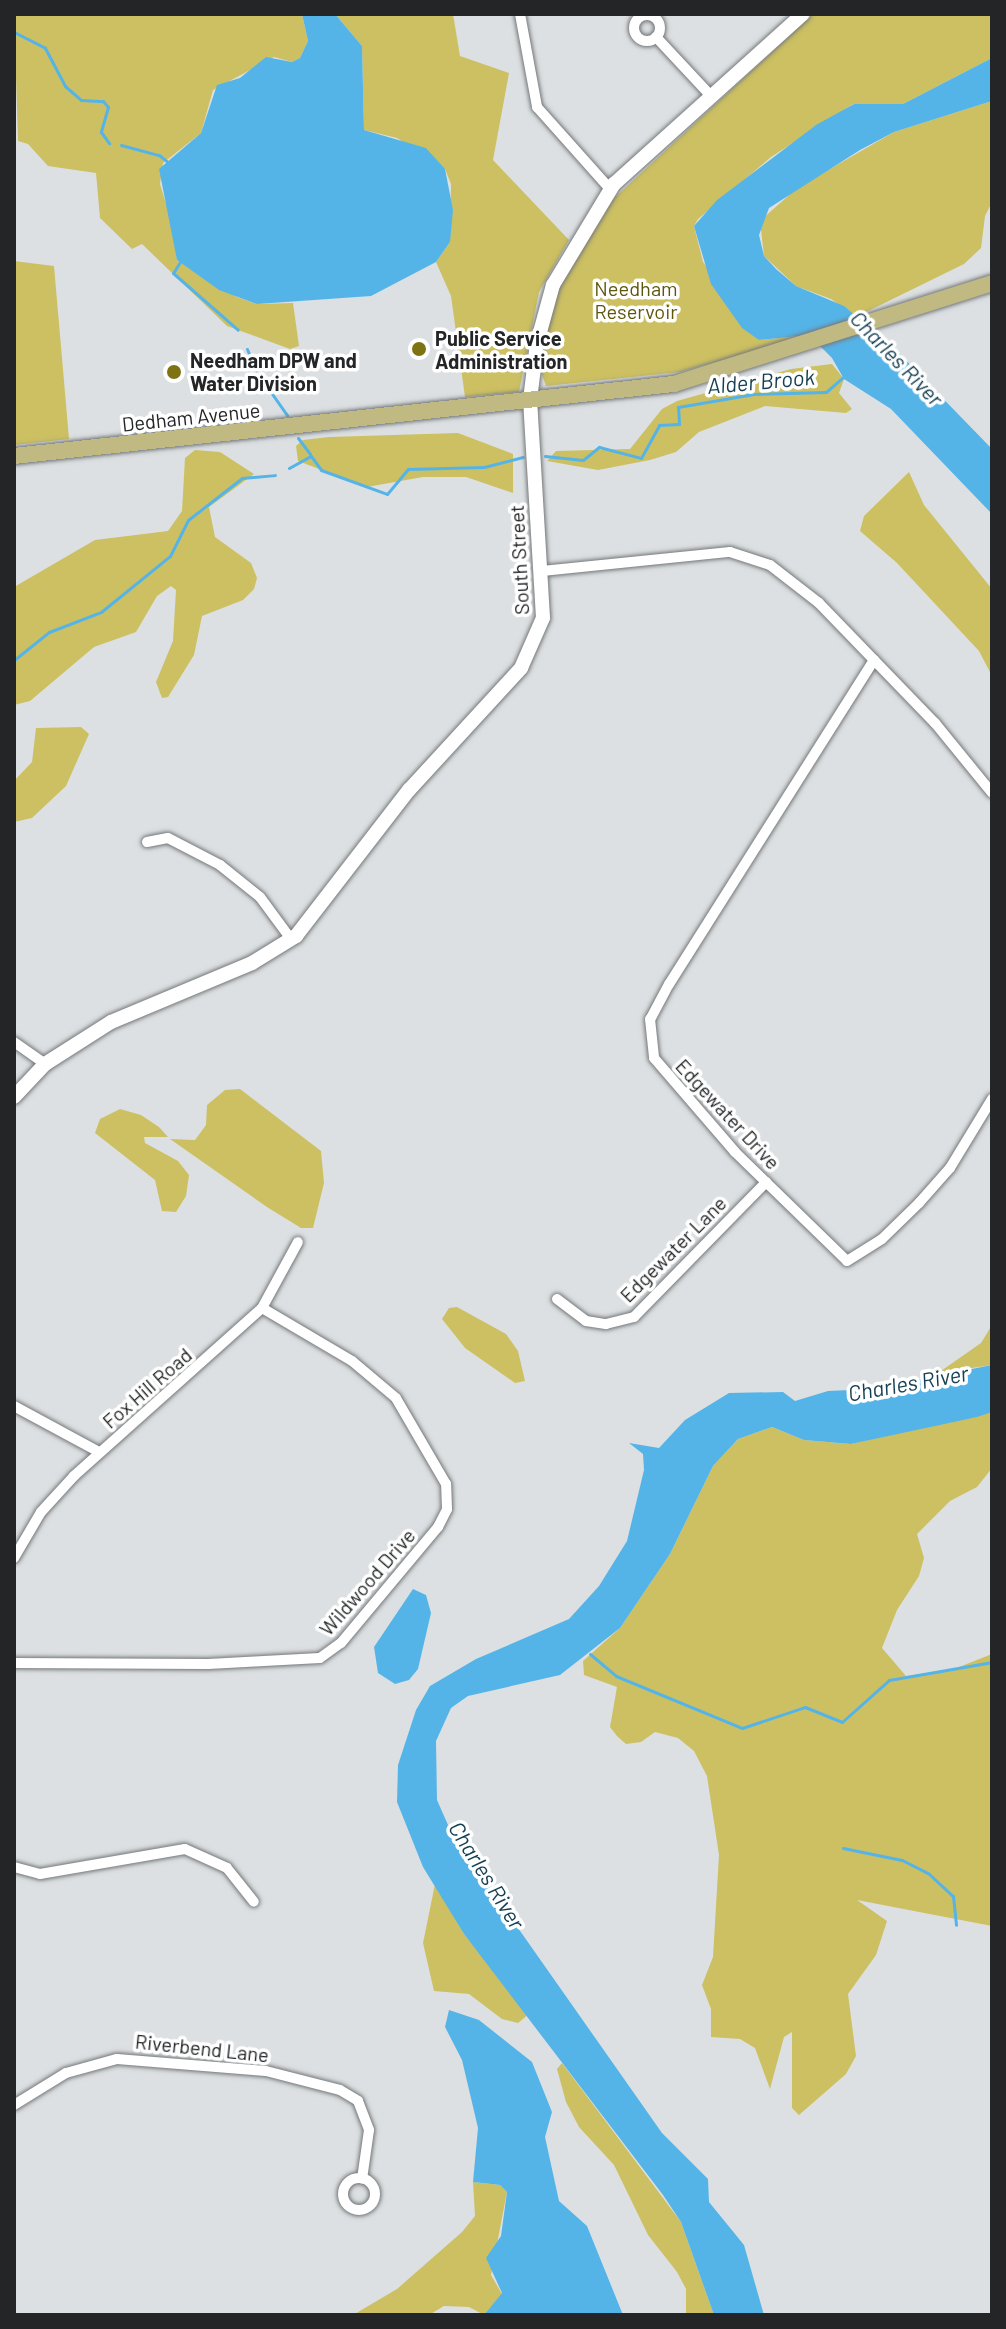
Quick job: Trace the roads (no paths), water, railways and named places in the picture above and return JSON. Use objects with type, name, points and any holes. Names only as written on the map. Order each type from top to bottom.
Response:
[{"type":"main road","name":"Dedham Avenue","points":[[14,456],[674,384],[808,344],[992,283]]},
{"type":"street","points":[[520,14],[537,107],[610,189]]},
{"type":"street","name":"South Street","points":[[14,1097],[45,1064],[111,1022],[252,963],[291,939],[311,922],[409,790],[527,659],[542,624],[542,571],[530,400],[549,293],[610,189],[796,16]]},
{"type":"street","points":[[656,37],[711,96]]},
{"type":"street","points":[[542,571],[730,552],[750,558],[794,580],[935,723],[992,793]]},
{"type":"street","name":"Edgewater Drive","points":[[874,660],[650,1019],[654,1058],[664,1073],[766,1182],[847,1261],[882,1239],[919,1203],[957,1157],[992,1099]]},
{"type":"street","points":[[147,842],[168,838],[220,865],[260,897],[291,939]]},
{"type":"street","points":[[14,1042],[45,1064]]},
{"type":"street","name":"Edgewater Lane","points":[[557,1299],[586,1321],[606,1324],[634,1317],[766,1182]]},
{"type":"street","name":"Fox Hill Road","points":[[14,1558],[41,1512],[99,1452],[262,1308],[298,1242]]},
{"type":"street","name":"Wildwood Drive","points":[[14,1663],[208,1664],[320,1658],[341,1643],[438,1527],[447,1509],[446,1484],[401,1404],[352,1361],[262,1308]]},
{"type":"street","points":[[14,1406],[99,1452]]},
{"type":"street","points":[[14,1867],[40,1874],[185,1849],[227,1868],[254,1902]]},
{"type":"street","name":"Riverbend Lane","points":[[14,2105],[66,2073],[117,2059],[266,2071],[340,2090],[358,2101],[369,2126],[362,2179]]},
{"type":"water","points":[[302,14],[335,14],[362,46],[364,130],[426,148],[445,169],[453,210],[450,242],[436,262],[371,296],[257,304],[219,290],[177,260],[159,169],[201,133],[217,85],[240,78],[266,57],[292,62],[300,58],[308,41]]},
{"type":"water","name":"Charles River","points":[[992,58],[992,101],[894,132],[860,150],[769,208],[759,235],[764,256],[776,269],[796,286],[844,306],[892,346],[992,449],[992,514],[891,409],[844,379],[832,358],[809,335],[759,340],[742,328],[711,284],[694,226],[717,200],[816,125],[854,104],[903,104]]},
{"type":"water","name":"Charles River","points":[[992,1365],[992,1412],[977,1417],[851,1444],[804,1440],[772,1427],[738,1439],[713,1466],[670,1554],[620,1628],[560,1675],[468,1696],[451,1708],[436,1741],[437,1800],[452,1834],[662,2133],[708,2179],[709,2202],[744,2245],[764,2315],[714,2315],[681,2222],[464,1934],[423,1867],[397,1802],[398,1765],[416,1710],[430,1686],[476,1659],[569,1619],[599,1586],[627,1541],[644,1470],[643,1454],[629,1443],[659,1448],[685,1420],[729,1393],[783,1392],[795,1401],[828,1391],[871,1389]]},
{"type":"water","points":[[413,1589],[426,1595],[431,1613],[418,1669],[409,1680],[395,1684],[378,1673],[374,1647]]},
{"type":"water","points":[[449,2010],[479,2020],[532,2062],[552,2112],[545,2137],[559,2201],[587,2226],[623,2315],[484,2315],[502,2293],[486,2258],[501,2236],[507,2192],[500,2185],[473,2182],[478,2128],[462,2060],[445,2027]]},
{"type":"waterway","points":[[14,32],[45,48],[65,86],[81,100],[103,101],[108,107],[101,132],[109,143]]},
{"type":"waterway","points":[[121,145],[159,155],[169,163]]},
{"type":"waterway","points":[[180,262],[173,273],[238,330]]},
{"type":"waterway","points":[[247,349],[256,370]]},
{"type":"waterway","name":"Alder Brook","points":[[545,456],[583,460],[599,447],[641,458],[659,425],[679,424],[678,407],[754,394],[826,392],[843,377]]},
{"type":"waterway","points":[[263,381],[287,415]]},
{"type":"waterway","points":[[298,438],[310,454]]},
{"type":"waterway","name":"Alder Brook","points":[[289,468],[311,456],[321,470],[387,494],[408,469],[484,467],[523,457]]},
{"type":"waterway","name":"Alder Brook","points":[[14,660],[49,632],[101,612],[170,556],[188,520],[242,478],[275,475]]},
{"type":"waterway","points":[[590,1654],[616,1676],[742,1728],[805,1707],[842,1722],[889,1680],[992,1662]]},
{"type":"waterway","points":[[843,1848],[902,1860],[928,1873],[953,1896],[956,1925]]},
{"type":"place","name":"Public Service Administration","points":[[419,349]]},
{"type":"place","name":"Needham DPW and Water Division","points":[[174,372]]},
{"type":"park label","name":"Needham Reservoir","points":[[636,300]]}]
